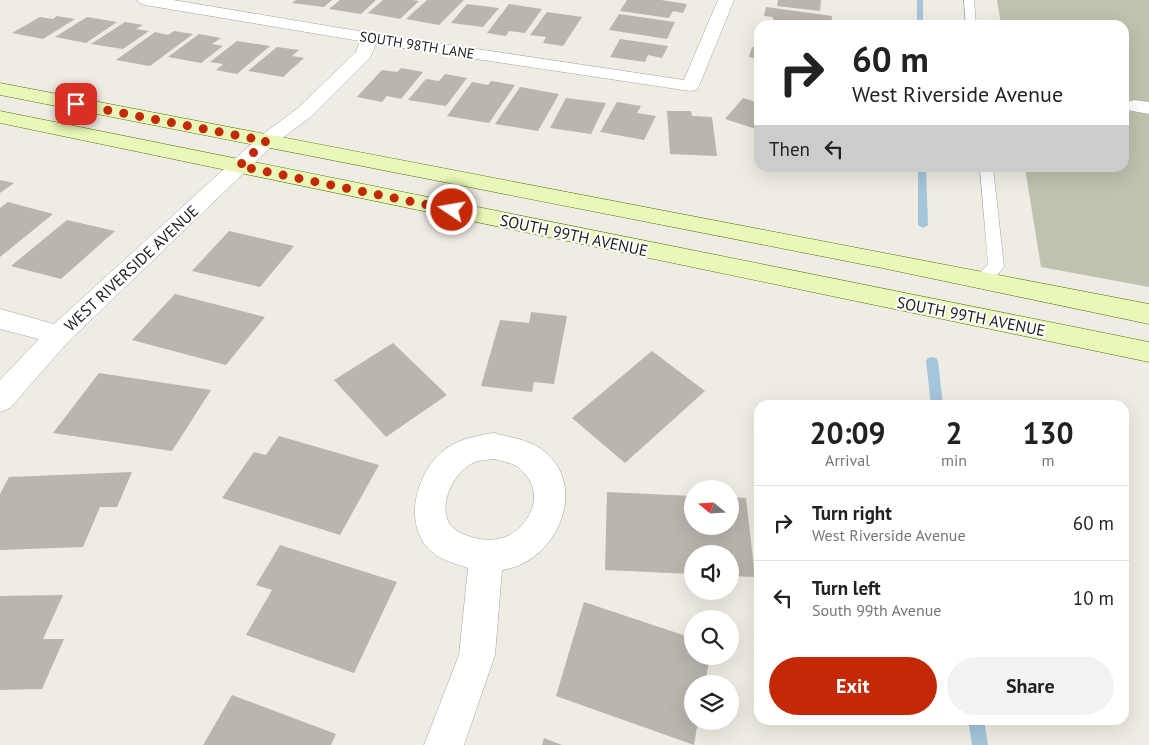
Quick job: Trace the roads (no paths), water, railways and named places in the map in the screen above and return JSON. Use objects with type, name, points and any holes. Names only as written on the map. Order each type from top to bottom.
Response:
[{"type":"main road","name":"SOUTH 99TH AVENUE","points":[[0,89],[1149,314]]},
{"type":"main road","name":"SOUTH 99TH AVENUE","points":[[0,117],[1149,352]]},
{"type":"street","name":"SOUTH 98TH LANE","points":[[145,0],[370,38],[690,86],[726,0]]},
{"type":"street","name":"WEST RIVERSIDE AVENUE","points":[[266,141],[284,108],[344,51],[370,38]]},
{"type":"street","name":"WEST RIVERSIDE AVENUE","points":[[0,400],[21,375],[60,335],[239,166],[266,141],[312,106],[364,54],[370,38]]},
{"type":"street","points":[[0,319],[60,335]]},
{"type":"street","points":[[444,745],[478,655],[486,558]]},
{"type":"lane","points":[[969,0],[971,20]]},
{"type":"lane","points":[[980,281],[996,266],[986,172]]},
{"type":"waterway","points":[[920,0],[920,20]]},
{"type":"waterway","points":[[922,172],[923,225]]},
{"type":"waterway","points":[[932,361],[936,400]]},
{"type":"waterway","points":[[977,725],[980,745]]}]
